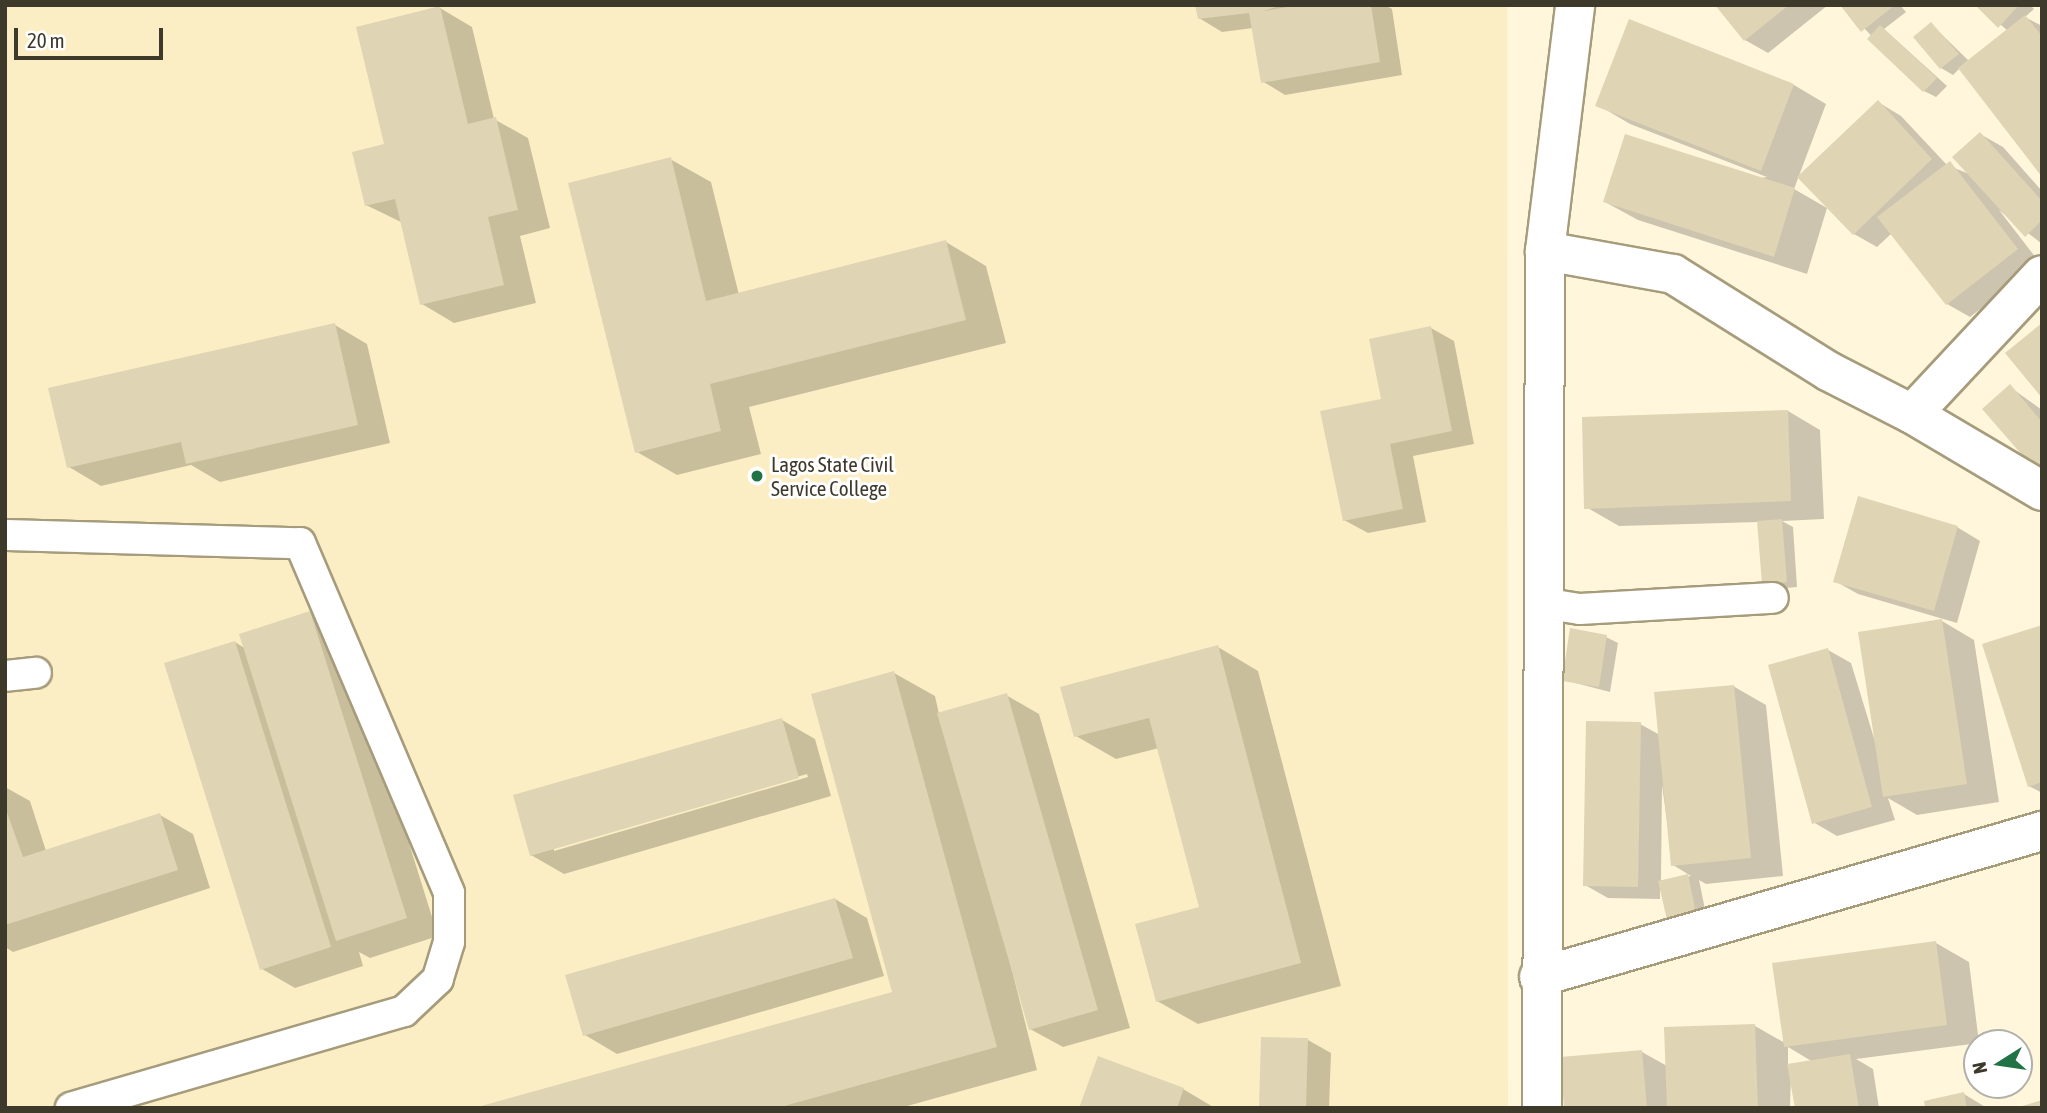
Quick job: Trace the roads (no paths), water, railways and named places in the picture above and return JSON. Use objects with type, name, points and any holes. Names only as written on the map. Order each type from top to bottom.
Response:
[{"type":"street","points":[[1542,1108],[1539,977],[1545,251],[1575,5]]},
{"type":"street","points":[[1545,251],[1672,274],[1828,371],[1912,414],[2042,491]]},
{"type":"street","points":[[1912,414],[2042,275]]},
{"type":"street","points":[[1539,977],[2042,831]]},
{"type":"lane","points":[[5,535],[300,543],[449,893],[449,942],[438,979],[404,1011],[71,1108]]},
{"type":"lane","points":[[1542,603],[1580,609],[1773,598]]},
{"type":"lane","points":[[5,676],[36,673]]},
{"type":"place","name":"Lagos State Civil Service College","points":[[757,476]]}]
